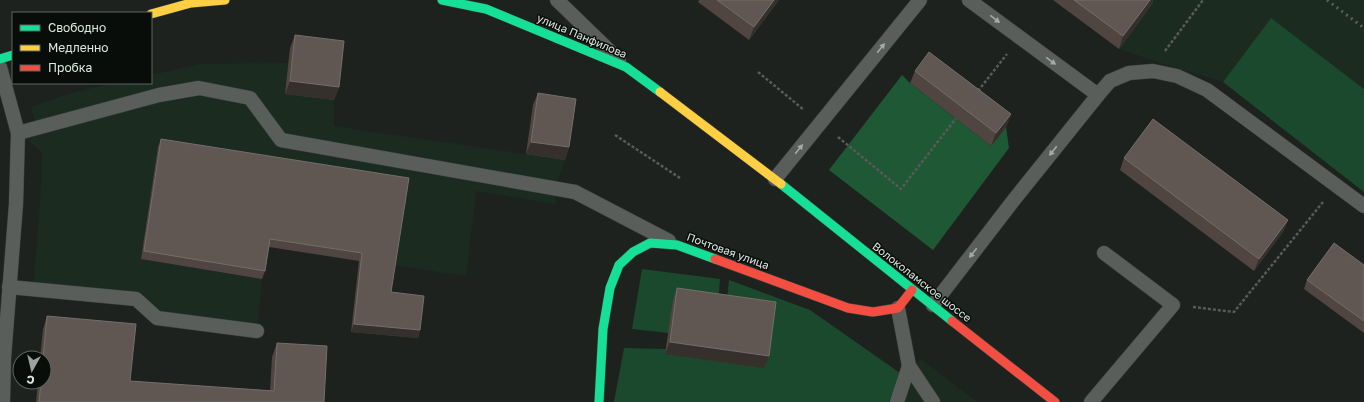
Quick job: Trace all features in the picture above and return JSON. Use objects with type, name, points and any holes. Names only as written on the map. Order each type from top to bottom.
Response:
[{"type":"main road","points":[[152,14],[193,1],[225,0]]},
{"type":"main road","name":"улица Панфилова","points":[[442,0],[486,9],[626,67],[775,179]]},
{"type":"main road","points":[[0,59],[12,55]]},
{"type":"main road","name":"Волоколамское шоссе","points":[[775,179],[912,290],[1055,402]]},
{"type":"main road","name":"Почтовая улица","points":[[599,402],[603,329],[610,288],[619,265],[633,252],[650,243],[677,245],[848,308],[873,312],[898,308]]},
{"type":"main road","points":[[898,308],[912,290]]},
{"type":"lane","points":[[557,0],[626,67]]},
{"type":"lane","points":[[775,179],[920,0]]},
{"type":"lane","points":[[969,0],[1098,95]]},
{"type":"lane","points":[[0,67],[18,133],[16,204],[2,359],[3,402]]},
{"type":"lane","points":[[933,305],[1013,201],[1098,95],[1110,81],[1129,73],[1153,71],[1177,76],[1207,90],[1364,206]]},
{"type":"lane","points":[[18,133],[159,95],[199,88],[250,98],[281,140],[575,192],[677,245]]},
{"type":"lane","points":[[1092,402],[1173,305],[1104,253]]},
{"type":"lane","points":[[9,287],[136,299],[157,318],[257,331]]},
{"type":"lane","points":[[898,308],[910,366],[933,402]]},
{"type":"lane","points":[[897,402],[910,366]]},
{"type":"path","points":[[1161,56],[1203,0]]},
{"type":"path","points":[[977,92],[1020,38]]},
{"type":"path","points":[[758,72],[810,114]]},
{"type":"path","points":[[834,134],[901,189],[958,116]]},
{"type":"path","points":[[615,135],[680,178]]},
{"type":"path","points":[[1173,305],[1234,312],[1336,186]]},
{"type":"shaded area","points":[[1053,0],[1364,0],[1364,89],[1271,18],[1223,82],[1119,49]]},
{"type":"shaded area","points":[[290,48],[340,53],[334,100],[334,126],[526,154],[533,105],[572,111],[565,160],[555,189],[556,204],[476,191],[466,276],[297,251],[300,229],[271,225],[262,279],[257,331],[157,318],[136,299],[33,289],[40,206],[42,152],[18,133],[35,122],[31,107],[71,93],[110,84],[152,84],[152,75],[200,64],[288,63]]},
{"type":"shaded area","points":[[921,359],[977,402],[890,402],[900,373]]},
{"type":"green space","points":[[1271,18],[1364,89],[1364,192],[1223,82]]},
{"type":"green space","points":[[902,75],[910,83],[991,146],[1006,127],[1009,148],[933,250],[829,170]]},
{"type":"green space","points":[[642,269],[720,279],[718,307],[668,333],[632,329]]},
{"type":"green space","points":[[729,280],[810,310],[900,373],[889,402],[614,402],[624,348],[666,349],[665,354],[764,368],[726,308]]},
{"type":"building","points":[[717,0],[774,0],[754,27]]},
{"type":"building","points":[[1074,0],[1150,0],[1123,36]]},
{"type":"building","points":[[295,35],[344,41],[339,87],[290,81]]},
{"type":"building","points":[[929,52],[1011,114],[996,133],[915,71]]},
{"type":"building","points":[[538,93],[576,99],[569,147],[531,142]]},
{"type":"building","points":[[1153,119],[1288,220],[1259,259],[1124,158]]},
{"type":"building","points":[[161,139],[409,178],[391,292],[424,296],[420,330],[354,324],[362,253],[270,239],[265,271],[144,251]]},
{"type":"building","points":[[1334,243],[1364,265],[1364,321],[1307,280]]},
{"type":"building","points":[[677,288],[776,302],[769,356],[670,342]]},
{"type":"building","points":[[47,316],[136,324],[130,381],[274,391],[277,343],[327,346],[324,402],[39,402],[40,390],[52,390],[52,350],[44,350]]},
{"type":"railway","points":[[1327,0],[1364,28]]},
{"type":"traffic: fast","points":[[442,0],[486,9],[626,67],[660,92]]},
{"type":"traffic: fast","points":[[0,59],[12,55]]},
{"type":"traffic: fast","points":[[781,184],[952,321]]},
{"type":"traffic: fast","points":[[599,402],[603,329],[610,288],[619,265],[633,252],[650,243],[677,245],[715,259]]},
{"type":"traffic: slow","points":[[152,14],[191,3],[225,0]]},
{"type":"traffic: slow","points":[[660,92],[781,184]]},
{"type":"traffic: jam","points":[[715,259],[848,308],[873,312],[898,308],[912,290]]},
{"type":"traffic: jam","points":[[952,321],[1055,402]]}]
